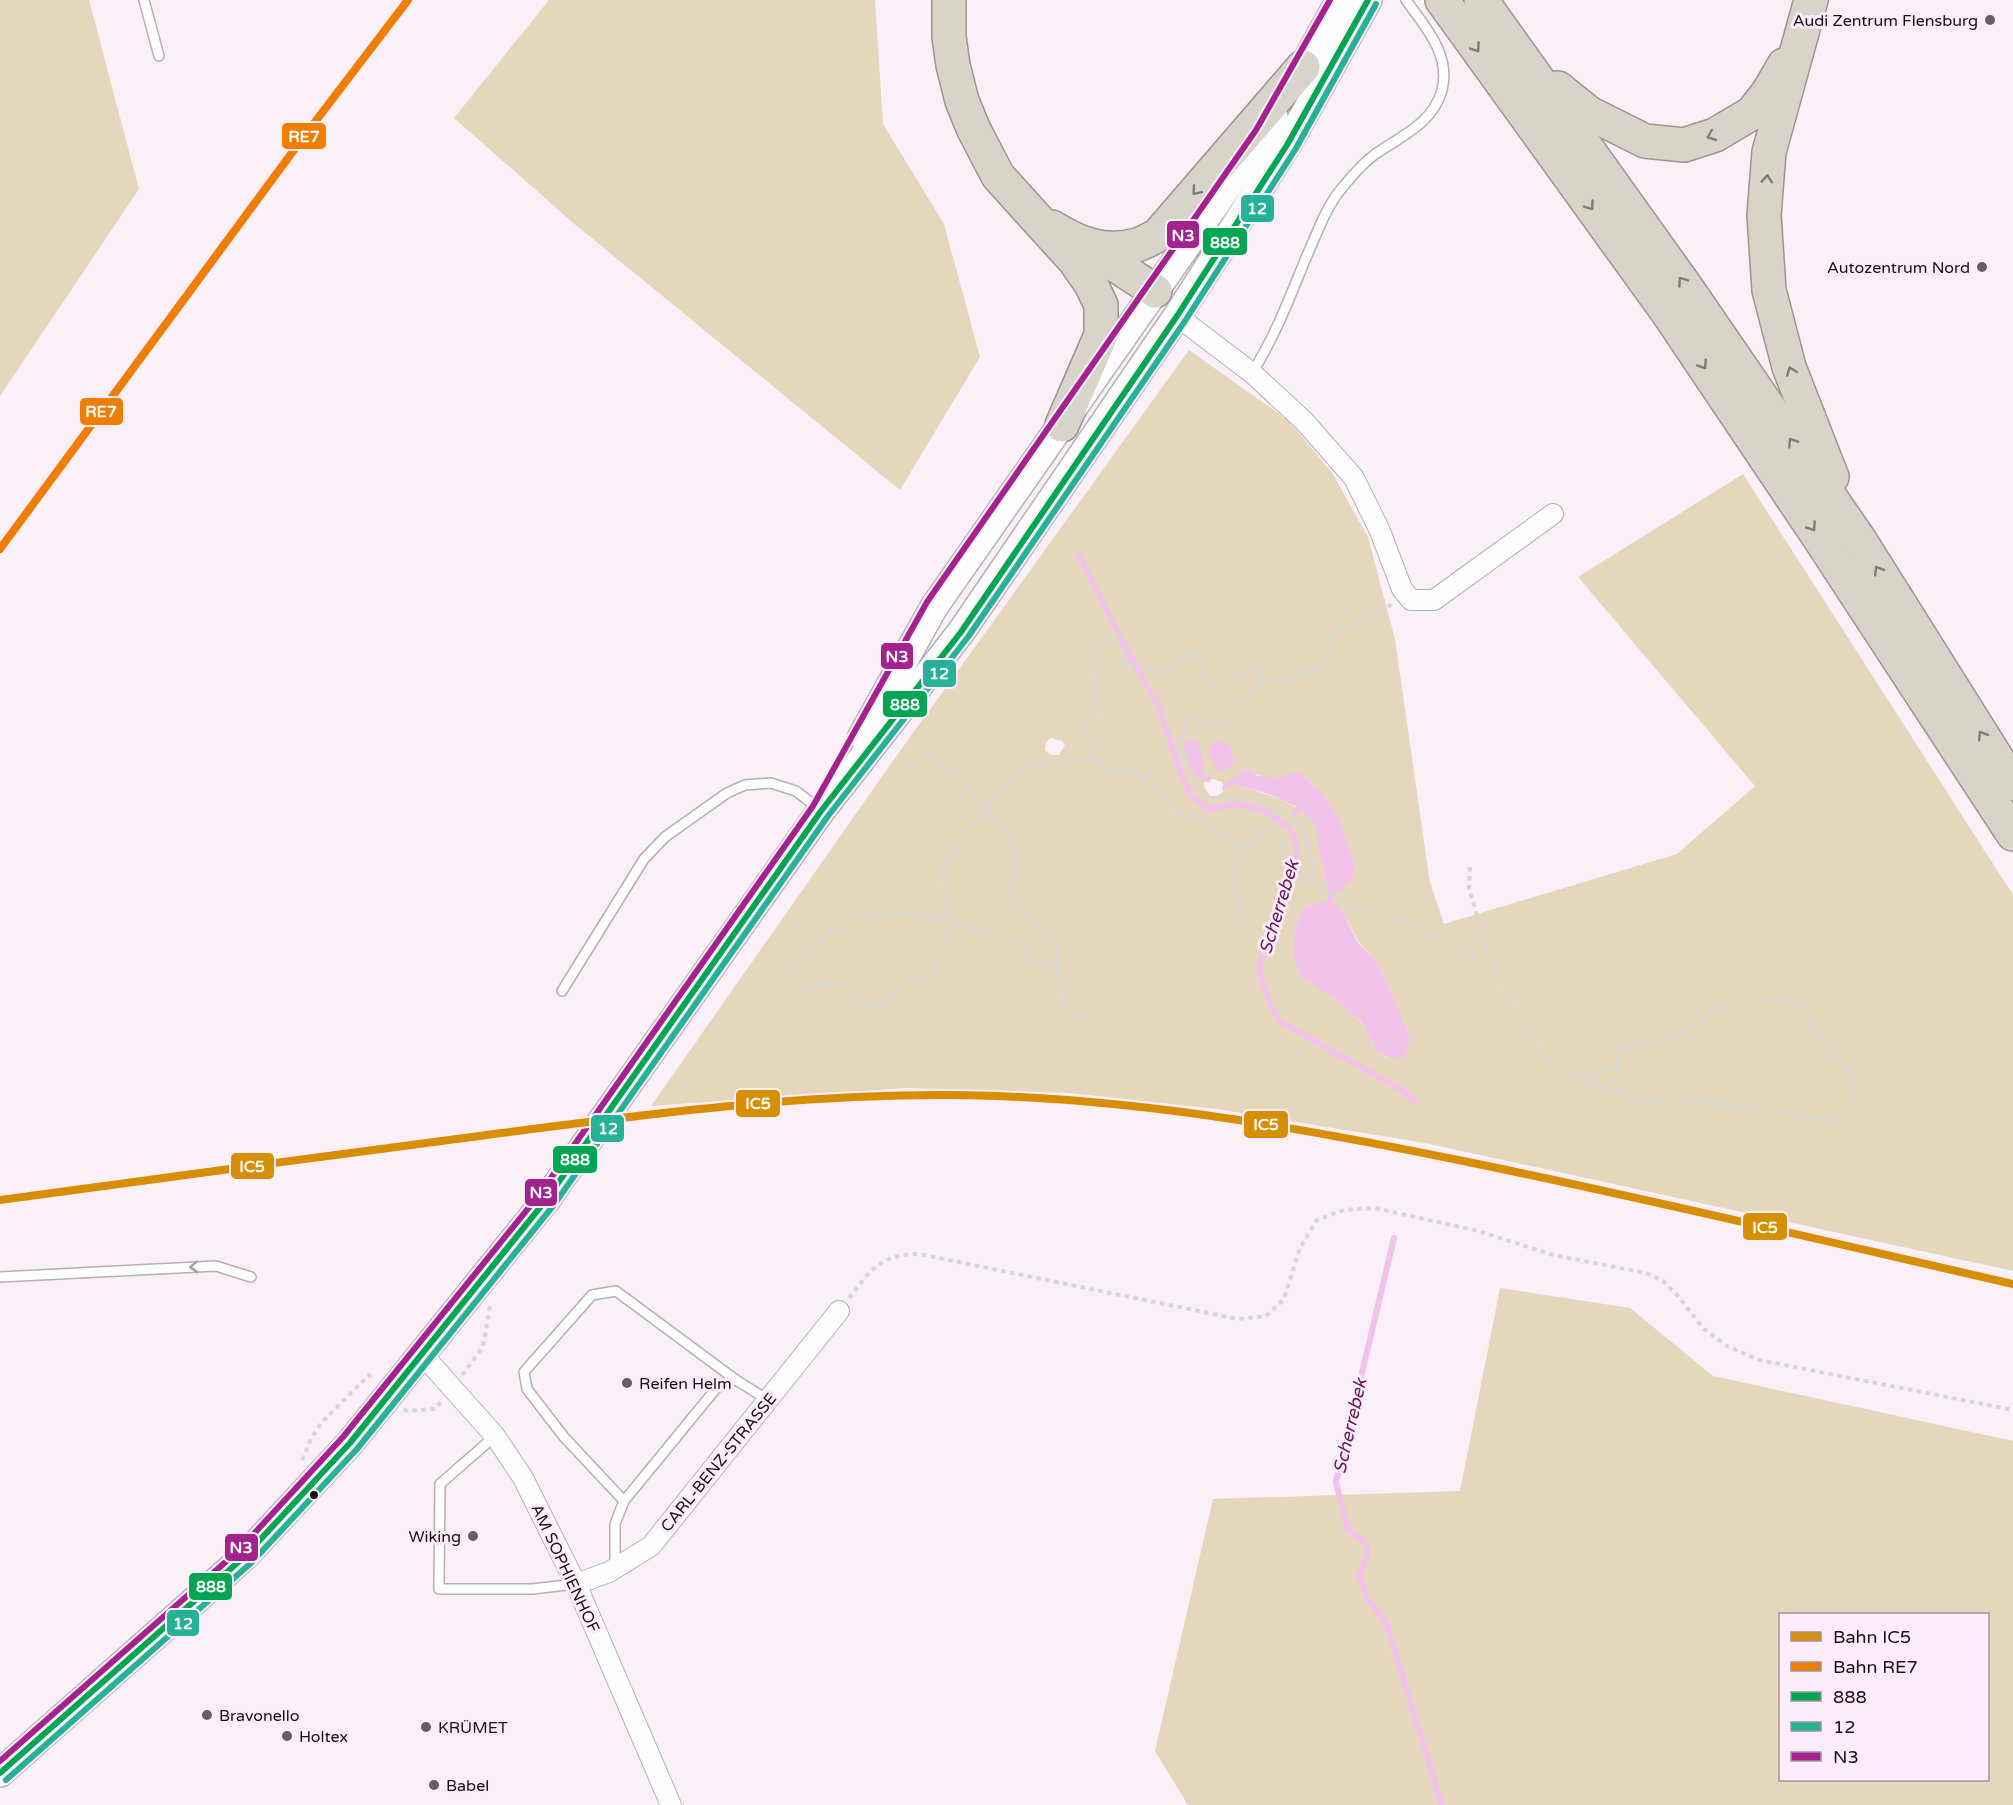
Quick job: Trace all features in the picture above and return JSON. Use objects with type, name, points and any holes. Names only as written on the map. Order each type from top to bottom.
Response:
[{"type":"highway","points":[[949,0],[949,37],[953,66],[962,101],[998,176],[1028,211],[1079,253],[1149,299]]},
{"type":"highway","points":[[1442,0],[1668,313],[1820,539],[2013,834]]},
{"type":"highway","points":[[1481,0],[1686,287],[1861,542],[2013,784]]},
{"type":"highway","points":[[1526,61],[1589,113],[1645,141],[1684,145],[1715,135],[1752,113],[1785,62],[1810,5]]},
{"type":"highway","points":[[1810,5],[1769,152],[1764,215],[1768,290],[1789,367],[1834,484],[1861,542]]},
{"type":"highway","points":[[1079,253],[1137,245],[1158,235],[1303,67]]},
{"type":"highway","points":[[1062,425],[1101,335],[1101,305],[1079,253]]},
{"type":"main road","points":[[821,811],[934,608],[1264,135],[1340,0]]},
{"type":"main road","points":[[0,1773],[244,1557],[350,1443],[546,1200],[821,811],[961,632],[1177,316],[1287,145],[1368,0]]},
{"type":"main road","points":[[1149,299],[1177,316]]},
{"type":"street","points":[[1177,316],[1252,373],[1304,421],[1354,478],[1380,531],[1402,589],[1411,600],[1434,600],[1553,514]]},
{"type":"street","name":"CARL-BENZ-STRASSE","points":[[576,1584],[609,1572],[651,1546],[838,1311]]},
{"type":"street","name":"AM SOPHIENHOF","points":[[422,1354],[495,1436],[523,1478],[576,1584],[671,1805]]},
{"type":"lane","points":[[144,0],[159,56]]},
{"type":"lane","points":[[1252,373],[1270,345],[1324,215],[1339,191],[1373,156],[1422,122],[1433,109],[1442,90],[1442,56],[1433,38],[1406,0]]},
{"type":"lane","points":[[562,991],[644,859],[665,837],[727,793],[745,785],[771,783],[796,791],[821,811]]},
{"type":"lane","points":[[0,1277],[216,1266],[251,1278]]},
{"type":"lane","points":[[624,1501],[564,1437],[527,1389],[524,1372],[592,1295],[616,1292],[735,1380],[768,1400]]},
{"type":"lane","points":[[615,1568],[615,1524],[624,1501],[719,1385],[735,1380]]},
{"type":"lane","points":[[495,1436],[440,1484],[439,1589],[532,1589],[576,1584]]},
{"type":"path","points":[[1310,880],[1314,870],[1305,834],[1288,815],[1254,799],[1212,800],[1198,790],[1179,749],[1180,741],[1186,730],[1185,723],[1189,717],[1217,727],[1263,682],[1292,677],[1325,665],[1329,657],[1328,635],[1389,607],[1402,589]]},
{"type":"path","points":[[1057,965],[1037,963],[1016,943],[948,921],[902,913],[860,916],[805,950],[793,968],[793,978],[800,986],[817,986],[839,981],[849,984],[854,1004],[881,1006],[904,985],[931,979],[945,947],[948,921],[943,884],[944,865],[985,808],[1016,774],[1029,765],[1093,757],[1098,750],[1086,737],[1084,730],[1086,726],[1094,726],[1097,720],[1096,716],[1090,713],[1097,680],[1090,658],[1093,643],[1104,633],[1107,633],[1123,651],[1126,667],[1137,664],[1156,672],[1167,671],[1185,654],[1193,654],[1199,658],[1206,680],[1212,684],[1219,684],[1253,667],[1259,670],[1263,682]]},
{"type":"path","points":[[918,747],[961,777],[985,808],[1008,832],[1019,866],[1017,876],[1010,885],[1012,894],[1021,914],[1034,917],[1038,926],[1055,939],[1058,947],[1057,965],[1068,1018],[1093,1018]]},
{"type":"path","points":[[1093,757],[1107,771],[1128,770],[1154,784],[1179,814],[1183,824]]},
{"type":"path","points":[[1179,814],[1194,814],[1224,837],[1251,848],[1262,831],[1266,829],[1280,844],[1286,856],[1286,864],[1300,869],[1296,879],[1310,880],[1325,892],[1333,894],[1337,902],[1368,909],[1436,937],[1467,957],[1476,956],[1477,951],[1487,951]]},
{"type":"path","points":[[1240,843],[1237,860],[1238,911],[1243,927]]},
{"type":"path","points":[[1470,867],[1469,888],[1487,951],[1514,1010],[1549,1064],[1582,1080],[1649,1102],[1682,1098],[1832,1121],[1848,1108],[1857,1093],[1850,1072],[1811,1027],[1804,1004],[1797,1002],[1735,1001],[1711,1013],[1670,1040],[1622,1047],[1618,1054],[1618,1066],[1584,1075],[1582,1080]]},
{"type":"path","points":[[838,1311],[873,1268],[887,1258],[902,1254],[919,1254],[1238,1319],[1266,1316],[1284,1299],[1300,1248],[1317,1220],[1344,1210],[1375,1208],[1478,1231],[1553,1255],[1646,1273],[1663,1281],[1704,1329],[1727,1346],[1759,1360],[2013,1410]]},
{"type":"shaded area","points":[[0,0],[89,0],[139,189],[0,396]]},
{"type":"shaded area","points":[[549,0],[875,0],[883,124],[944,224],[980,357],[900,490],[572,222],[454,118]]},
{"type":"shaded area","points":[[1189,350],[1289,421],[1333,474],[1368,537],[1395,639],[1430,883],[1444,924],[1677,854],[1755,786],[1578,577],[1743,474],[2013,895],[2013,1271],[1425,1143],[1217,1109],[1070,1093],[908,1088],[651,1106],[890,765]],"holes":[[[1050,738],[1062,741],[1065,745],[1059,755],[1051,755],[1045,750]],[[1247,769],[1270,778],[1279,778],[1290,773],[1299,774],[1319,790],[1339,819],[1325,881],[1316,829],[1309,817],[1291,804],[1236,785]],[[1208,779],[1213,779],[1222,782],[1225,788],[1217,796],[1210,796],[1204,783]],[[1342,910],[1358,941],[1377,963],[1411,1039],[1387,1058],[1377,1050],[1366,1029],[1348,1009],[1299,973]]]},
{"type":"shaded area","points":[[1188,740],[1194,740],[1199,744],[1203,767],[1199,773],[1194,774],[1182,745]]},
{"type":"shaded area","points":[[1220,741],[1229,745],[1235,760],[1228,768],[1218,771],[1209,756],[1209,748],[1212,743]]},
{"type":"shaded area","points":[[1247,768],[1258,776],[1279,778],[1293,772],[1301,774],[1322,792],[1339,819],[1355,864],[1354,877],[1339,892],[1330,890],[1325,881],[1315,825],[1299,808],[1269,794],[1236,785],[1233,780]]},
{"type":"shaded area","points":[[1316,902],[1330,902],[1342,910],[1357,941],[1377,963],[1411,1039],[1406,1053],[1400,1059],[1380,1054],[1359,1020],[1298,971],[1294,957],[1295,933],[1301,911]]},
{"type":"shaded area","points":[[1500,1288],[1630,1308],[1713,1376],[2013,1441],[2013,1805],[1188,1805],[1155,1751],[1213,1499],[1460,1491]]},
{"type":"waterway","name":"Scherrebek","points":[[1078,554],[1159,707],[1189,794],[1208,809],[1237,805],[1265,811],[1286,826],[1295,839],[1296,858],[1267,935],[1259,971],[1268,999],[1279,1021],[1402,1090],[1415,1101]]},
{"type":"waterway","points":[[1199,774],[1208,779]]},
{"type":"waterway","points":[[1225,788],[1233,780]]},
{"type":"waterway","points":[[1295,813],[1299,808]]},
{"type":"waterway","points":[[1330,890],[1330,902]]},
{"type":"waterway","name":"Scherrebek","points":[[1394,1238],[1336,1482],[1347,1528],[1361,1539],[1367,1548],[1368,1553],[1359,1574],[1368,1600],[1386,1622],[1442,1805]]},
{"type":"rail line","name":"RE7","points":[[0,549],[305,135],[408,0]]},
{"type":"rail line","name":"IC5","points":[[0,1200],[678,1111],[869,1096],[997,1096],[1117,1104],[1296,1129],[1608,1192],[2013,1284]]},
{"type":"transit line","name":"N3","points":[[0,1761],[238,1551],[343,1437],[539,1195],[813,806],[927,602],[1256,130],[1330,0]]},
{"type":"transit line","name":"888","points":[[0,1773],[244,1557],[350,1443],[546,1200],[821,811],[961,632],[1177,316],[1287,145],[1368,0]]},
{"type":"transit line","name":"12","points":[[6,1780],[251,1563],[357,1449],[553,1206],[828,816],[968,637],[1185,321],[1295,150],[1376,4]]},
{"type":"place","name":"Audi Zentrum Flensburg","points":[[1990,20]]},
{"type":"place","name":"Autozentrum Nord","points":[[1982,267]]},
{"type":"place","name":"Reifen Helm","points":[[627,1383]]},
{"type":"place","name":"Wiking","points":[[473,1536]]},
{"type":"place","name":"Bravonello","points":[[207,1715]]},
{"type":"place","name":"KRÜMET","points":[[426,1727]]},
{"type":"place","name":"Holtex","points":[[287,1736]]},
{"type":"place","name":"Babel","points":[[434,1785]]}]
